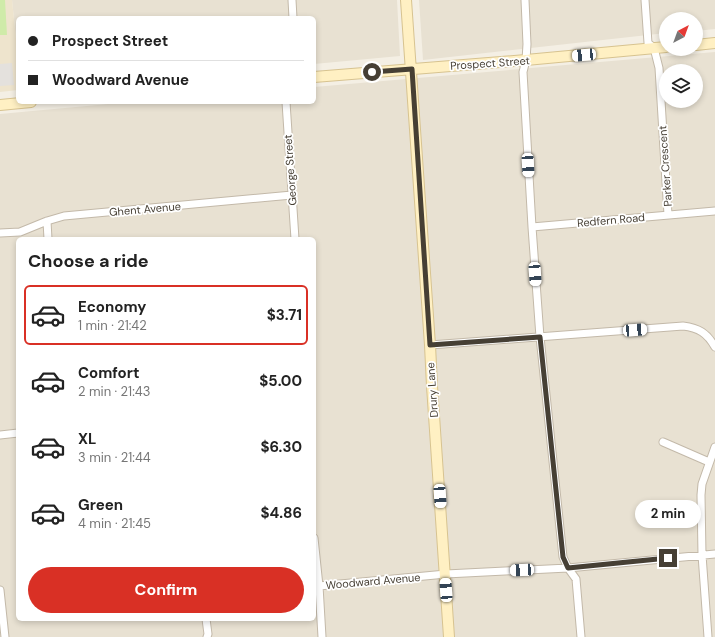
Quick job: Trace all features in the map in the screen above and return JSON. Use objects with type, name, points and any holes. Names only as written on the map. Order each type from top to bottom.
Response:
[{"type":"street","points":[[292,0],[293,16]]},
{"type":"street","name":"Drury Lane","points":[[406,0],[412,69],[449,637]]},
{"type":"street","points":[[525,0],[527,44],[526,60],[523,72],[540,337],[563,557],[568,568],[576,579],[581,637]]},
{"type":"street","name":"Parker Crescent","points":[[645,0],[648,43],[654,48],[659,68],[668,215]]},
{"type":"street","points":[[703,45],[715,44]]},
{"type":"street","name":"Prospect Street","points":[[316,77],[659,48]]},
{"type":"street","points":[[0,105],[16,103]]},
{"type":"street","name":"George Street","points":[[286,104],[295,237]]},
{"type":"street","name":"Ghent Avenue","points":[[0,233],[20,232],[64,216],[292,195]]},
{"type":"street","name":"Redfern Road","points":[[532,227],[715,211]]},
{"type":"street","points":[[47,221],[48,237]]},
{"type":"street","points":[[430,345],[683,326],[695,328],[704,334],[715,347]]},
{"type":"street","points":[[0,435],[16,434]]},
{"type":"street","points":[[663,442],[709,462]]},
{"type":"street","points":[[708,637],[702,555],[701,495],[702,484],[715,447]]},
{"type":"street","name":"Woodward Avenue","points":[[319,586],[446,574],[568,568],[715,554]]},
{"type":"street","points":[[316,557],[322,637]]},
{"type":"street","points":[[0,590],[5,637]]},
{"type":"street","points":[[206,621],[207,637]]},
{"type":"shaded area","points":[[0,0],[12,0],[16,39],[16,90],[0,92]]},
{"type":"shaded area","points":[[12,0],[397,0],[400,56],[316,64],[316,16],[16,16],[16,39]]},
{"type":"shaded area","points":[[419,0],[715,0],[715,29],[703,30],[703,12],[659,12],[659,34],[423,60]]},
{"type":"shaded area","points":[[715,52],[715,637],[0,637],[0,114],[108,104],[316,104],[316,87],[669,56],[703,56],[703,53]]},
{"type":"shaded area","points":[[12,63],[14,85],[0,86],[0,64]]},
{"type":"green space","points":[[0,0],[5,0],[7,35],[0,35]]},
{"type":"route","points":[[372,72],[412,69],[430,345],[540,337],[563,557],[568,568],[668,558]]}]
